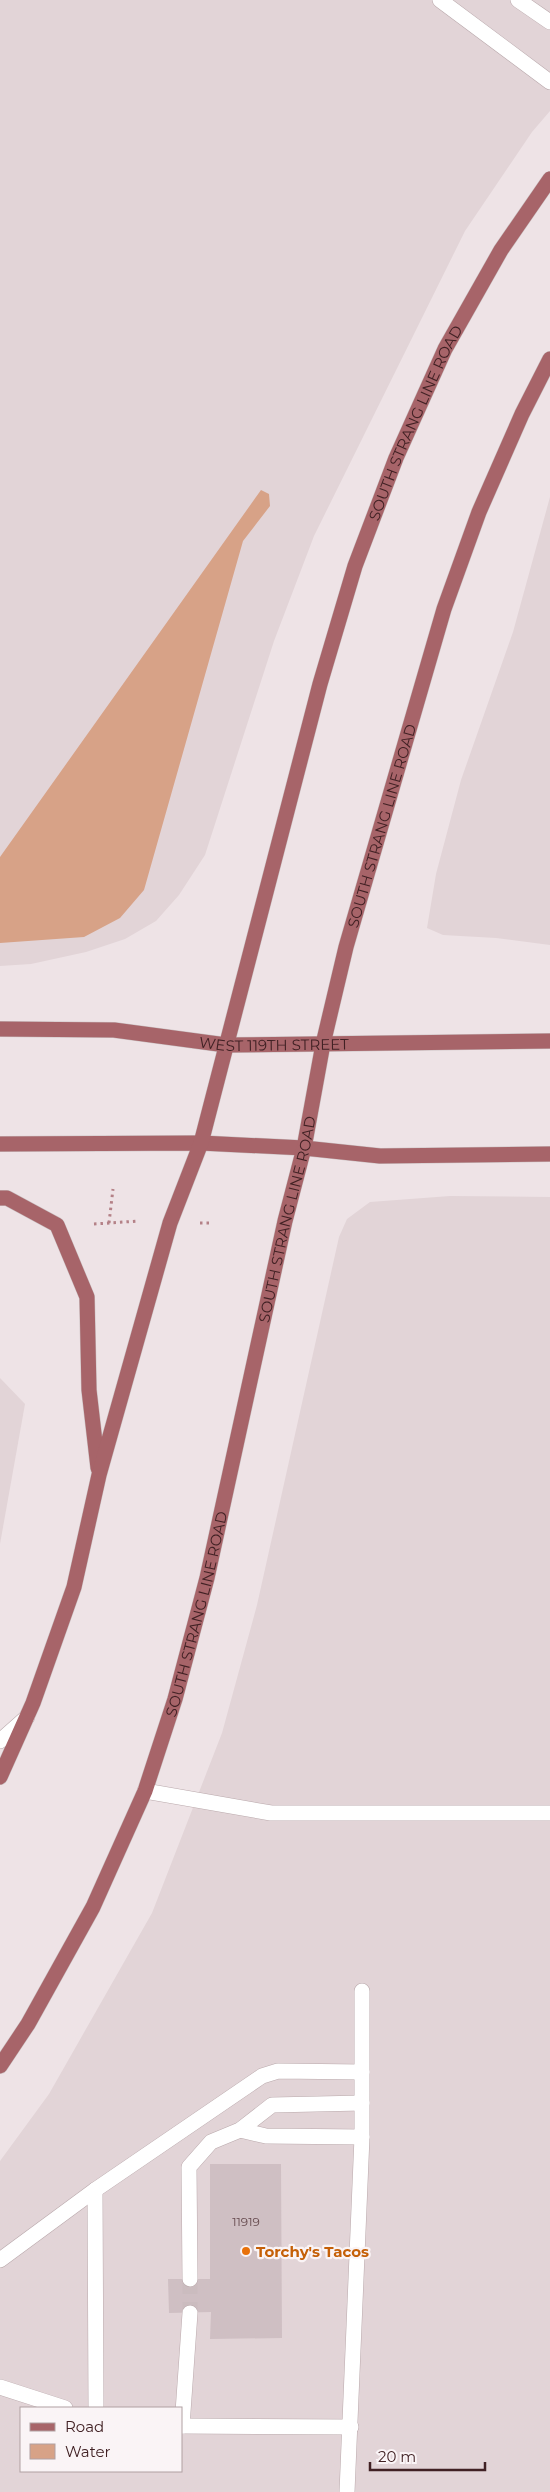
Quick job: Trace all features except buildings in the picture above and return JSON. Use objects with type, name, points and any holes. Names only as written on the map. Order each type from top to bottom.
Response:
[{"type":"main road","name":"SOUTH STRANG LINE ROAD","points":[[0,1777],[27,1718],[74,1587],[99,1475],[170,1222],[201,1143],[320,684],[355,566],[396,458],[445,350],[501,250],[550,179]]},
{"type":"main road","name":"SOUTH STRANG LINE ROAD","points":[[0,2066],[28,2024],[93,1907],[145,1790],[175,1699],[207,1578],[285,1221],[304,1148],[323,1044],[346,947],[444,609],[479,512],[522,414],[550,359]]},
{"type":"main road","name":"WEST 119TH STREET","points":[[0,1030],[114,1030],[226,1045],[550,1041]]},
{"type":"main road","points":[[0,1144],[201,1143],[304,1148],[380,1156],[550,1154]]},
{"type":"main road","points":[[0,1198],[7,1198],[57,1225],[87,1297],[89,1390],[99,1475]]},
{"type":"street","points":[[440,0],[550,82]]},
{"type":"street","points":[[518,0],[550,22]]},
{"type":"street","points":[[0,1741],[27,1718]]},
{"type":"street","points":[[145,1790],[271,1813],[550,1813]]},
{"type":"street","points":[[347,2492],[362,2138],[362,1991]]},
{"type":"street","points":[[0,2260],[95,2190],[262,2076],[278,2071],[362,2072]]},
{"type":"street","points":[[190,2278],[189,2167],[211,2142],[240,2130],[272,2105],[362,2102]]},
{"type":"street","points":[[240,2130],[266,2136],[362,2138]]},
{"type":"street","points":[[95,2190],[96,2407]]},
{"type":"street","points":[[190,2313],[182,2426],[351,2427]]},
{"type":"street","points":[[0,2387],[62,2407]]},
{"type":"path","points":[[109,1223],[113,1189]]},
{"type":"path","points":[[94,1224],[139,1221]]},
{"type":"shaded area","points":[[0,0],[550,0],[550,111],[532,132],[465,231],[314,536],[274,641],[205,855],[179,895],[156,921],[125,939],[86,952],[31,964],[0,966]]},
{"type":"shaded area","points":[[550,497],[550,945],[496,938],[443,935],[427,928],[436,874],[461,780],[513,632]]},
{"type":"shaded area","points":[[450,1196],[550,1197],[550,2492],[0,2492],[0,2161],[49,2094],[152,1913],[222,1733],[257,1605],[339,1237],[347,1219],[370,1202]]},
{"type":"shaded area","points":[[0,1378],[25,1404],[0,1544]]},
{"type":"water","points":[[261,490],[269,494],[270,506],[243,541],[144,890],[120,918],[84,937],[0,943],[0,857]]},
{"type":"tunnel","points":[[190,2279],[190,2313]]},
{"type":"place","name":"Torchy's Tacos","points":[[246,2251]]}]
